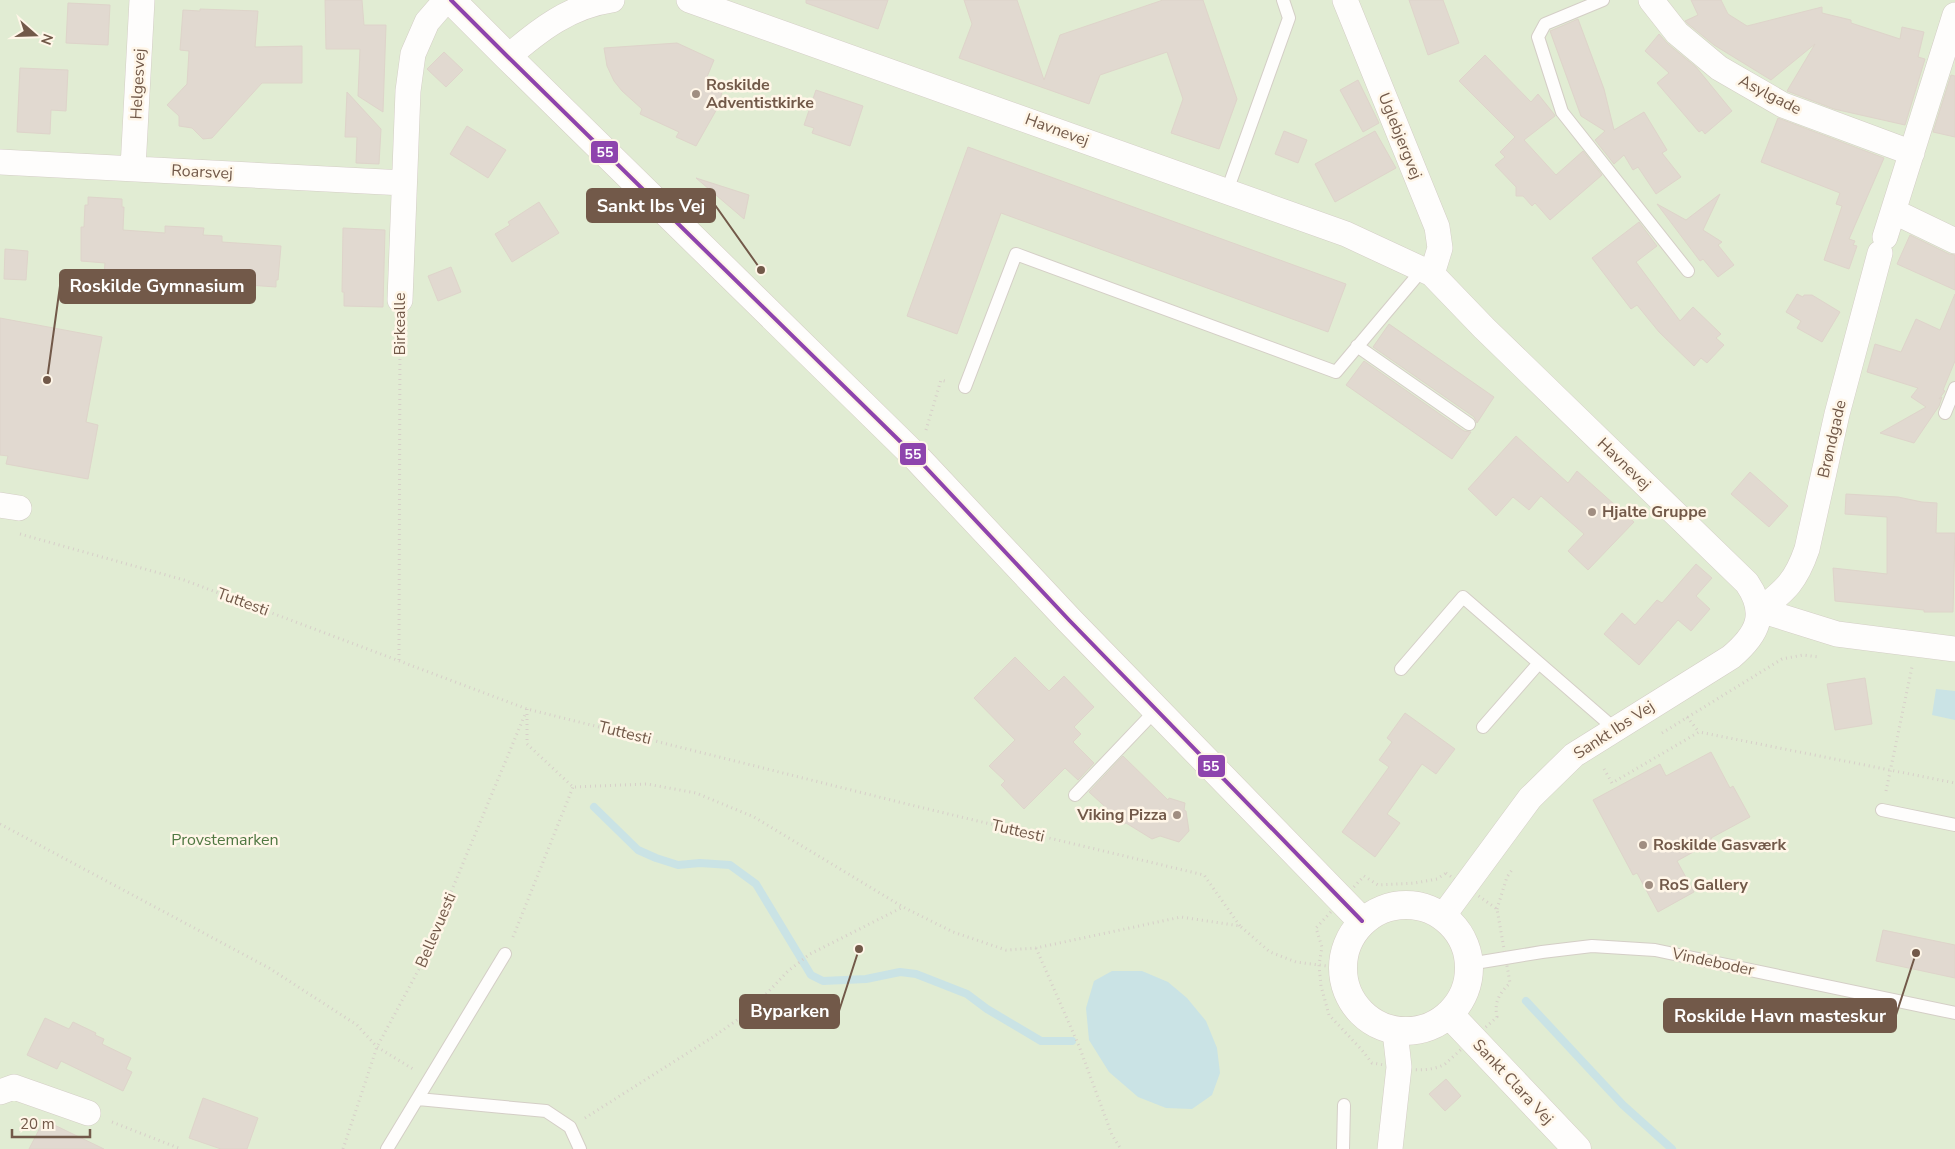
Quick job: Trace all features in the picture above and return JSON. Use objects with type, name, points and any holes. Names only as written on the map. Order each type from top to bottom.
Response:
[{"type":"main road","points":[[451,0],[918,458],[1069,620],[1362,921]]},
{"type":"main road","points":[[1402,904],[1424,906],[1443,916],[1461,937],[1466,946],[1470,964],[1468,982],[1461,1000],[1449,1014],[1434,1025],[1415,1031],[1395,1031],[1379,1025],[1364,1015],[1352,1002],[1345,986],[1331,967],[1362,921],[1381,909],[1402,904]]},
{"type":"main road","name":"Sankt Clara Vej","points":[[1449,1014],[1577,1149]]},
{"type":"street","name":"Helgesvej","points":[[133,168],[142,0]]},
{"type":"street","name":"Birkealle","points":[[400,300],[408,91],[413,54],[427,22],[446,0]]},
{"type":"street","points":[[508,57],[536,33],[561,17],[596,2],[612,0]]},
{"type":"street","name":"Havnevej","points":[[689,0],[1227,190],[1346,234],[1427,272],[1747,583],[1754,594],[1760,610]]},
{"type":"street","name":"Uglebjergvej","points":[[1345,0],[1437,227],[1440,248],[1427,272]]},
{"type":"street","name":"Asylgade","points":[[1651,0],[1677,33],[1727,72],[1783,105],[1912,153]]},
{"type":"street","name":"Brøndgade","points":[[1760,610],[1785,590],[1800,570],[1807,549],[1837,414],[1882,245],[1955,15]]},
{"type":"street","name":"Roarsvej","points":[[0,162],[404,183]]},
{"type":"street","points":[[1894,212],[1955,241]]},
{"type":"street","points":[[1760,610],[1837,634],[1951,648]]},
{"type":"street","name":"Sankt Ibs Vej","points":[[1443,916],[1456,879],[1530,798],[1574,755],[1731,657],[1746,645],[1756,630],[1760,610]]},
{"type":"street","points":[[1390,1149],[1399,1067],[1395,1031]]},
{"type":"street","points":[[0,1092],[14,1087],[88,1113]]},
{"type":"lane","points":[[1227,190],[1289,18],[1283,0]]},
{"type":"lane","points":[[1603,0],[1545,24],[1538,38],[1562,112],[1688,271]]},
{"type":"lane","points":[[965,388],[1016,254],[1336,372],[1427,272]]},
{"type":"lane","points":[[1358,346],[1469,424]]},
{"type":"lane","points":[[1945,413],[1955,388]]},
{"type":"lane","points":[[1401,669],[1463,597],[1615,729]]},
{"type":"lane","points":[[1483,727],[1539,663]]},
{"type":"lane","points":[[1075,795],[1156,710]]},
{"type":"lane","points":[[1882,810],[1955,825]]},
{"type":"lane","name":"Vindeboder","points":[[1470,964],[1592,946],[1654,950],[1955,1013]]},
{"type":"lane","points":[[388,1149],[505,954]]},
{"type":"lane","points":[[418,1100],[546,1111],[570,1127],[580,1149]]},
{"type":"lane","points":[[1343,1149],[1344,1106]]},
{"type":"path","name":"Birkealle","points":[[399,660],[400,300]]},
{"type":"path","points":[[918,458],[941,380],[965,388]]},
{"type":"path","name":"Tuttesti","points":[[17,534],[42,539],[184,580],[527,709],[914,806],[1204,875],[1240,926],[1270,952],[1296,962],[1331,967]]},
{"type":"path","points":[[1882,810],[1912,667],[1951,648]]},
{"type":"path","points":[[1654,738],[1782,659],[1803,655],[1823,657]]},
{"type":"path","points":[[527,709],[527,744],[573,787],[648,784],[696,793],[754,817],[903,907],[952,932],[1006,950],[1036,948],[1181,917],[1240,926]]},
{"type":"path","name":"Bellevuesti","points":[[343,1149],[377,1047],[419,969],[527,709]]},
{"type":"path","points":[[1687,718],[1699,732],[1955,783]]},
{"type":"path","points":[[1604,769],[1612,783],[1699,732]]},
{"type":"path","points":[[1597,774],[1612,764]]},
{"type":"path","points":[[505,954],[524,914],[573,787]]},
{"type":"path","points":[[0,824],[269,968],[357,1025],[377,1047],[425,1077],[418,1100]]},
{"type":"path","points":[[1510,984],[1497,909],[1507,876],[1512,869]]},
{"type":"path","points":[[1456,879],[1497,909]]},
{"type":"path","points":[[570,1127],[716,1035],[750,1010],[788,971],[810,954],[903,907]]},
{"type":"path","points":[[1036,948],[1079,1046],[1112,1135],[1121,1149]]},
{"type":"path","points":[[1331,967],[1321,986],[1329,1015],[1372,1063],[1426,1071]]},
{"type":"path","points":[[88,1113],[181,1149]]},
{"type":"green space","name":"Provstemarken","points":[[0,0],[1955,0],[1955,1149],[0,1149]]},
{"type":"water","points":[[1936,689],[1955,691],[1955,720],[1932,715]]},
{"type":"water","points":[[1112,971],[1142,971],[1168,982],[1187,998],[1206,1021],[1217,1048],[1220,1073],[1212,1095],[1192,1109],[1166,1108],[1138,1097],[1109,1072],[1089,1040],[1086,1008],[1094,981]]},
{"type":"building","points":[[325,0],[362,0],[364,25],[386,25],[383,112],[358,96],[360,49],[326,49]]},
{"type":"building","points":[[806,0],[888,0],[878,29],[806,3]]},
{"type":"building","points":[[964,0],[1017,0],[1044,80],[1060,35],[1163,0],[1203,0],[1237,99],[1219,149],[1171,133],[1183,99],[1167,52],[1100,75],[1089,104],[959,58],[972,24]]},
{"type":"building","points":[[1409,0],[1443,0],[1459,43],[1428,55]]},
{"type":"building","points":[[1691,0],[1721,0],[1728,14],[1747,26],[1822,7],[1822,13],[1851,20],[1851,23],[1900,39],[1902,27],[1924,32],[1918,57],[1925,59],[1905,125],[1834,109],[1787,91],[1815,44],[1771,80],[1714,45],[1685,21],[1698,15]]},
{"type":"building","points":[[68,3],[110,5],[108,45],[66,43]]},
{"type":"building","points":[[200,9],[258,11],[255,47],[302,46],[302,83],[262,83],[212,138],[203,139],[192,128],[179,126],[179,116],[167,105],[187,84],[189,51],[180,50],[183,10],[200,11]]},
{"type":"building","points":[[1578,19],[1604,89],[1614,130],[1644,112],[1667,150],[1662,153],[1681,177],[1656,194],[1638,167],[1633,170],[1624,155],[1614,164],[1595,140],[1605,131],[1581,116],[1550,31]]},
{"type":"building","points":[[1659,34],[1696,67],[1732,111],[1705,134],[1702,130],[1699,132],[1657,83],[1669,73],[1645,51]]},
{"type":"building","name":"Roskilde Adventistkirke","points":[[677,43],[714,60],[707,77],[724,85],[718,107],[696,146],[676,137],[679,132],[640,114],[642,109],[614,81],[607,66],[604,48]]},
{"type":"building","points":[[444,52],[463,70],[446,87],[427,69]]},
{"type":"building","points":[[1485,55],[1531,102],[1538,94],[1554,114],[1555,116],[1524,140],[1556,175],[1583,151],[1602,175],[1550,220],[1535,203],[1532,206],[1523,196],[1516,196],[1516,187],[1495,165],[1505,157],[1500,152],[1515,137],[1459,81]]},
{"type":"building","points":[[20,68],[68,70],[66,111],[51,110],[50,134],[17,132]]},
{"type":"building","points":[[1951,75],[1955,76],[1955,137],[1933,132]]},
{"type":"building","points":[[1358,80],[1379,123],[1363,132],[1340,90]]},
{"type":"building","points":[[816,90],[863,106],[850,146],[812,133],[814,128],[804,125]]},
{"type":"building","points":[[347,92],[381,129],[379,164],[356,163],[357,137],[345,137]]},
{"type":"building","points":[[1778,118],[1884,158],[1849,239],[1855,241],[1853,245],[1857,246],[1849,269],[1824,260],[1842,206],[1836,204],[1840,193],[1761,162]]},
{"type":"building","points":[[467,126],[506,150],[488,178],[450,154]]},
{"type":"building","points":[[1284,131],[1307,140],[1298,163],[1275,154]]},
{"type":"building","points":[[1375,131],[1396,168],[1335,202],[1315,164]]},
{"type":"building","points":[[968,147],[1346,284],[1328,332],[1001,213],[957,334],[907,316]]},
{"type":"building","points":[[696,178],[749,195],[744,219]]},
{"type":"building","points":[[1720,194],[1703,230],[1722,242],[1718,245],[1734,265],[1718,277],[1703,259],[1700,261],[1657,204],[1686,220]]},
{"type":"building","points":[[88,197],[122,199],[122,207],[124,207],[123,230],[165,233],[165,226],[204,228],[203,235],[222,236],[222,242],[281,246],[276,287],[234,284],[235,273],[194,271],[192,293],[131,290],[131,288],[103,286],[105,263],[81,261],[81,227],[84,227],[85,205],[88,205]]},
{"type":"building","points":[[539,202],[559,233],[512,262],[495,234],[510,225],[508,222]]},
{"type":"building","points":[[1639,222],[1657,246],[1636,262],[1680,321],[1693,307],[1721,334],[1716,338],[1724,345],[1707,363],[1701,358],[1694,366],[1659,332],[1637,305],[1631,309],[1592,258]]},
{"type":"building","points":[[343,228],[385,230],[383,307],[344,306],[344,292],[342,292]]},
{"type":"building","points":[[1910,235],[1949,254],[1955,255],[1955,290],[1897,264]]},
{"type":"building","points":[[5,249],[28,251],[26,280],[4,279]]},
{"type":"building","points":[[451,267],[461,292],[438,301],[428,276]]},
{"type":"building","points":[[1797,294],[1803,297],[1804,295],[1812,295],[1840,312],[1822,342],[1797,328],[1801,321],[1786,312]]},
{"type":"building","points":[[1955,294],[1955,361],[1943,390],[1945,391],[1939,399],[1942,397],[1939,406],[1914,443],[1880,433],[1926,407],[1911,397],[1918,388],[1867,372],[1875,344],[1901,352],[1916,319],[1940,330]]},
{"type":"building","points":[[0,318],[102,337],[86,422],[98,425],[88,479],[6,464],[8,456],[0,455]]},
{"type":"building","points":[[1389,324],[1494,397],[1477,423],[1474,417],[1373,347]]},
{"type":"building","points":[[1364,361],[1464,431],[1471,432],[1452,459],[1346,385]]},
{"type":"building","points":[[1516,436],[1568,483],[1577,471],[1634,522],[1588,570],[1568,551],[1584,534],[1541,496],[1529,510],[1513,497],[1496,516],[1468,489]]},
{"type":"building","points":[[1750,472],[1788,506],[1769,527],[1731,494]]},
{"type":"building","points":[[1846,494],[1898,497],[1937,503],[1936,533],[1955,533],[1953,612],[1924,612],[1924,610],[1835,601],[1833,568],[1887,574],[1887,517],[1845,514]]},
{"type":"building","points":[[1696,564],[1712,578],[1696,596],[1710,609],[1691,631],[1678,620],[1639,665],[1604,634],[1622,613],[1635,625],[1657,600],[1662,603]]},
{"type":"building","points":[[1015,657],[1049,691],[1064,676],[1094,707],[1074,727],[1081,734],[1073,742],[1094,763],[1078,780],[1065,768],[1024,809],[1001,785],[1005,781],[989,766],[1015,740],[974,698]]},
{"type":"building","points":[[1865,678],[1872,724],[1835,730],[1827,684]]},
{"type":"building","points":[[1405,713],[1455,749],[1436,774],[1422,764],[1387,814],[1400,823],[1375,857],[1342,832],[1389,767],[1379,760],[1392,742],[1387,738]]},
{"type":"building","name":"Roskilde Gasværk","points":[[1711,752],[1730,788],[1733,786],[1750,817],[1711,838],[1713,841],[1677,861],[1694,892],[1658,912],[1637,873],[1633,875],[1593,800],[1660,764],[1666,776]]},
{"type":"building","points":[[1123,756],[1168,800],[1169,798],[1185,803],[1184,810],[1186,811],[1189,831],[1179,842],[1160,836],[1152,839],[1126,823],[1124,824],[1089,792]]},
{"type":"building","points":[[1883,930],[1955,945],[1955,978],[1876,961]]},
{"type":"building","points":[[45,1018],[69,1029],[73,1022],[104,1039],[102,1044],[131,1058],[126,1069],[132,1072],[123,1091],[61,1061],[57,1069],[27,1055]]},
{"type":"building","points":[[1446,1079],[1461,1096],[1445,1111],[1429,1094]]},
{"type":"building","points":[[203,1098],[258,1118],[247,1149],[221,1149],[189,1138]]},
{"type":"building","points":[[44,1120],[104,1149],[29,1149]]},
{"type":"waterway","points":[[594,807],[638,850],[678,865],[700,863],[730,865],[756,884],[811,975],[823,981],[866,979],[900,972],[916,974],[967,994],[987,1009],[1041,1041],[1072,1041]]},
{"type":"waterway","points":[[1526,1001],[1623,1105],[1672,1149]]},
{"type":"transit line","name":"55","points":[[451,0],[917,458],[1069,620],[1362,921]]},
{"type":"place","name":"Roskilde Adventistkirke","points":[[696,94]]},
{"type":"place","name":"Sankt Ibs Vej","points":[[761,270]]},
{"type":"place","name":"Roskilde Gymnasium","points":[[47,380]]},
{"type":"place","name":"Hjalte Gruppe","points":[[1592,512]]},
{"type":"place","name":"Viking Pizza","points":[[1177,815]]},
{"type":"place","name":"Roskilde Gasværk","points":[[1643,845]]},
{"type":"place","name":"RoS Gallery","points":[[1649,885]]},
{"type":"place","name":"Byparken","points":[[859,949]]},
{"type":"place","name":"Roskilde Havn masteskur","points":[[1916,953]]}]
